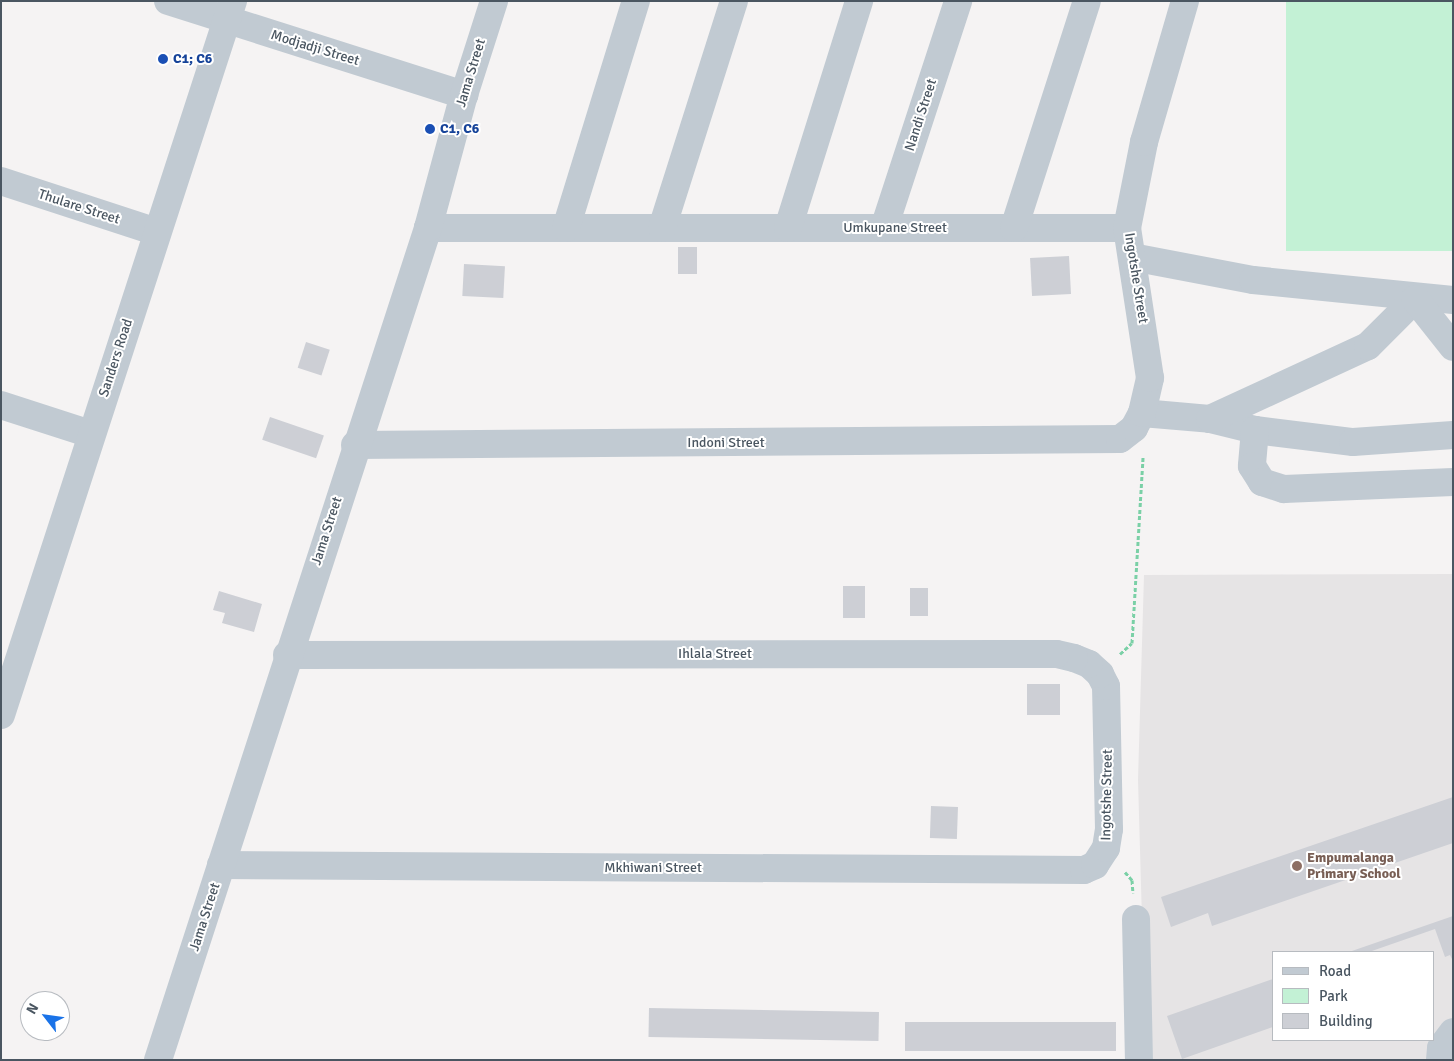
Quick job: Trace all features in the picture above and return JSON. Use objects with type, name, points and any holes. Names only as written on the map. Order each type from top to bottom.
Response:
[{"type":"street","name":"Modjadji Street","points":[[168,1],[230,11],[464,95]]},
{"type":"street","name":"Jama Street","points":[[158,1060],[222,865],[287,655],[428,228],[464,95],[494,1]]},
{"type":"street","points":[[566,228],[636,1]]},
{"type":"street","points":[[662,228],[734,1]]},
{"type":"street","points":[[788,228],[859,1]]},
{"type":"street","name":"Nandi Street","points":[[884,228],[958,1]]},
{"type":"street","points":[[1014,228],[1087,1]]},
{"type":"street","name":"Ingotshe Street","points":[[1138,421],[1150,378],[1127,228],[1144,142],[1185,1]]},
{"type":"street","name":"Sanders Road","points":[[1,715],[12,646],[91,434],[230,11]]},
{"type":"street","name":"Thulare Street","points":[[1,181],[157,232]]},
{"type":"street","name":"Umkupane Street","points":[[428,228],[1127,228]]},
{"type":"street","points":[[1132,257],[1253,280],[1414,299],[1453,300]]},
{"type":"street","points":[[1414,299],[1453,347]]},
{"type":"street","points":[[1210,419],[1368,346],[1414,299]]},
{"type":"street","points":[[1,405],[91,434]]},
{"type":"street","points":[[1138,421],[1210,419],[1256,430],[1353,442],[1453,435]]},
{"type":"street","name":"Indoni Street","points":[[356,445],[1096,441],[1120,439],[1138,421]]},
{"type":"street","points":[[1256,430],[1252,466],[1262,482],[1284,489],[1453,482]]},
{"type":"street","name":"Ihlala Street","points":[[287,655],[1056,654],[1088,664],[1100,674]]},
{"type":"street","name":"Ingotshe Street","points":[[1084,870],[1094,864],[1106,848],[1108,829],[1106,686],[1100,674]]},
{"type":"street","name":"Mkhiwani Street","points":[[222,865],[1084,870]]},
{"type":"street","points":[[1136,919],[1139,1060]]},
{"type":"street","points":[[1440,1060],[1441,1048],[1453,1032]]},
{"type":"path","points":[[1100,674],[1132,643],[1144,451],[1138,421]]},
{"type":"path","points":[[1106,848],[1132,880],[1136,919]]},
{"type":"shaded area","name":"Empumalanga Primary School","points":[[1453,574],[1453,1060],[1146,1060],[1138,780],[1144,575]]},
{"type":"green space","points":[[1286,1],[1453,1],[1453,251],[1286,251]]},
{"type":"building","points":[[678,247],[697,247],[697,274],[678,274]]},
{"type":"building","points":[[1069,256],[1071,294],[1032,296],[1030,258]]},
{"type":"building","points":[[464,264],[505,266],[503,298],[462,296]]},
{"type":"building","points":[[306,342],[330,350],[321,375],[298,368]]},
{"type":"building","points":[[270,417],[324,436],[316,458],[262,440]]},
{"type":"building","points":[[843,586],[865,586],[865,618],[843,618]]},
{"type":"building","points":[[910,588],[928,588],[928,616],[910,616]]},
{"type":"building","points":[[219,591],[262,604],[254,632],[222,623],[225,613],[213,610]]},
{"type":"building","points":[[1027,684],[1060,684],[1060,715],[1027,715]]},
{"type":"building","name":"Empumalanga Primary School","points":[[1453,797],[1453,843],[1212,926],[1208,913],[1171,927],[1161,897]]},
{"type":"building","points":[[931,806],[958,807],[957,839],[930,838]]},
{"type":"building","points":[[1453,916],[1453,961],[1450,955],[1445,957],[1435,929],[1372,951],[1352,951]]},
{"type":"building","points":[[1272,979],[1272,1027],[1182,1059],[1167,1016]]},
{"type":"building","points":[[649,1008],[879,1012],[878,1041],[648,1037]]},
{"type":"building","points":[[905,1022],[1116,1022],[1116,1051],[905,1051]]},
{"type":"place","name":"C1; C6","points":[[163,59]]},
{"type":"place","name":"C1, C6","points":[[430,129]]},
{"type":"place","name":"Empumalanga Primary School","points":[[1297,866]]}]
